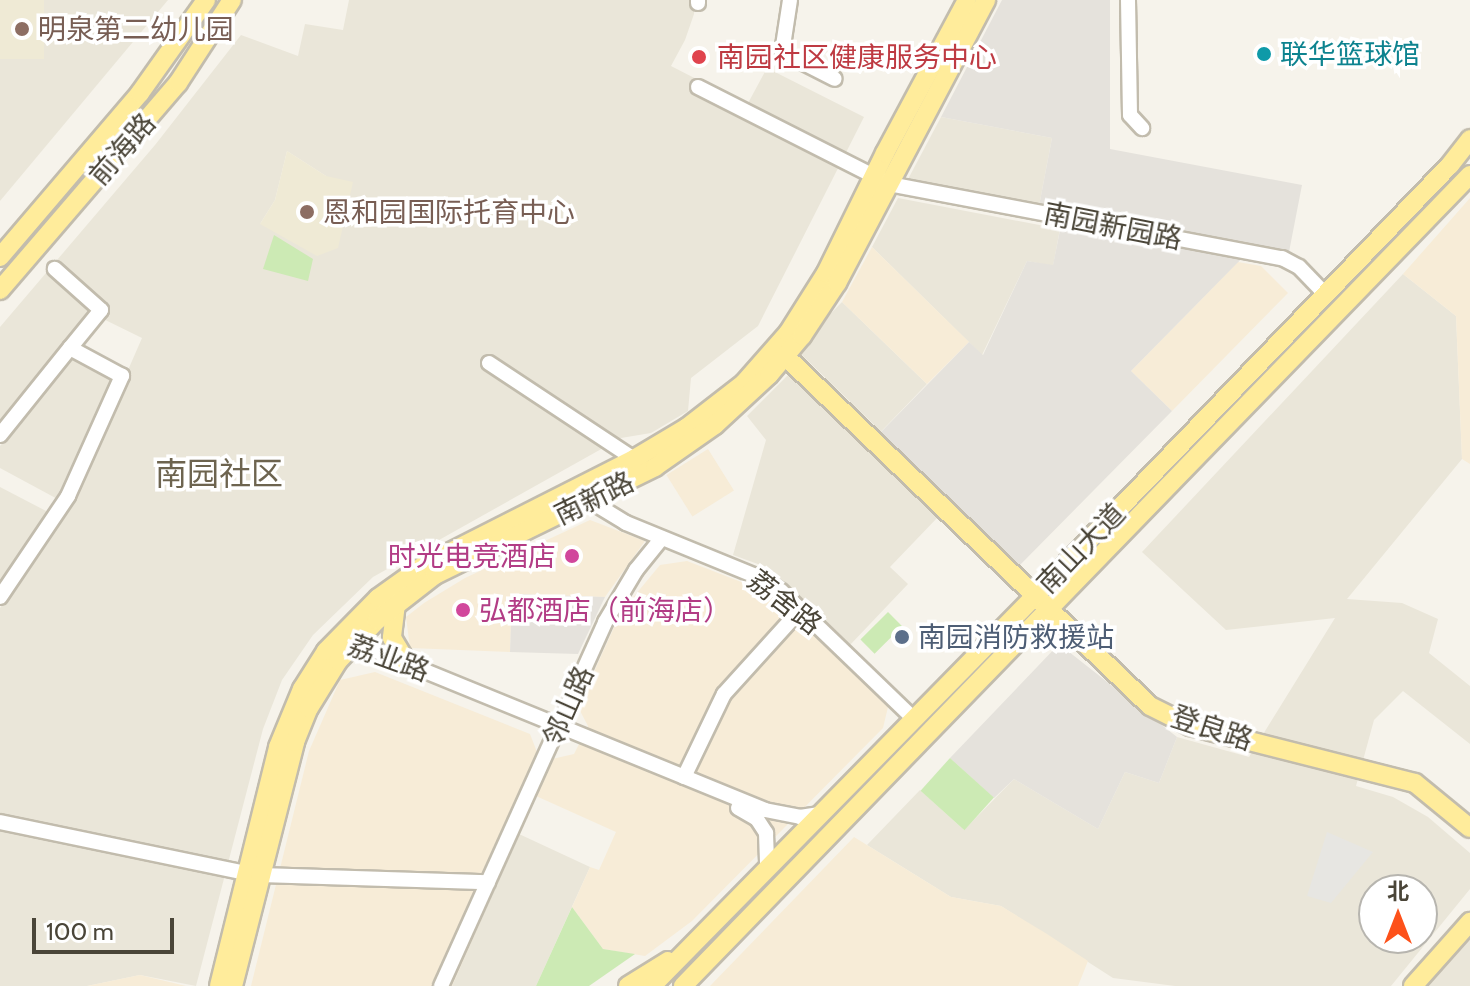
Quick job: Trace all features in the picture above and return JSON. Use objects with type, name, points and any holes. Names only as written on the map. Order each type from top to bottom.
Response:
[{"type":"main road","points":[[187,30],[196,0]]},
{"type":"main road","name":"前海路","points":[[0,257],[140,93],[206,0]]},
{"type":"main road","name":"前海路","points":[[0,290],[178,83],[232,0]]},
{"type":"main road","name":"南新路","points":[[233,986],[286,725],[314,668],[453,557],[590,501],[655,467],[734,409],[786,357],[837,283],[967,0]]},
{"type":"main road","name":"南新路","points":[[347,642],[378,598],[634,459],[721,403],[766,360],[826,273],[986,0]]},
{"type":"main road","name":"南山大道","points":[[683,986],[1325,294],[1450,165],[1470,139]]},
{"type":"main road","name":"南山大道","points":[[652,986],[913,718],[1041,603],[1462,187],[1470,175]]},
{"type":"main road","name":"登良路","points":[[786,357],[1136,695],[1190,726],[1415,783],[1470,828]]},
{"type":"main road","points":[[396,604],[392,638],[407,663]]},
{"type":"main road","name":"南新路","points":[[219,986],[254,874]]},
{"type":"main road","points":[[1413,986],[1470,922]]},
{"type":"main road","points":[[628,986],[691,948]]},
{"type":"street","points":[[790,0],[782,52],[835,79]]},
{"type":"street","points":[[1128,0],[1130,115],[1142,128]]},
{"type":"street","name":"南园新园路","points":[[698,87],[882,181],[1282,258],[1299,267],[1325,294]]},
{"type":"street","points":[[0,435],[101,310],[55,269]]},
{"type":"street","points":[[0,597],[68,496],[122,376],[70,348]]},
{"type":"street","points":[[489,363],[634,459]]},
{"type":"street","name":"荔舍路","points":[[590,501],[662,538],[745,569],[781,591],[913,718]]},
{"type":"street","name":"邻山路","points":[[441,986],[610,612],[662,538]]},
{"type":"street","points":[[684,777],[724,694],[801,609]]},
{"type":"street","name":"荔业路","points":[[347,642],[747,812],[766,833],[767,869]]},
{"type":"street","name":"荔业路","points":[[347,642],[407,663],[557,730],[773,813],[800,817],[820,814]]},
{"type":"street","points":[[0,822],[254,874],[488,882]]},
{"type":"shaded area","points":[[0,0],[168,0],[0,201]]},
{"type":"shaded area","name":"明泉第二幼儿园","points":[[0,0],[44,0],[44,59],[0,59]]},
{"type":"shaded area","points":[[349,0],[695,0],[694,14],[685,40],[671,66],[747,105],[767,68],[864,117],[758,326],[691,378],[688,411],[651,433],[621,438],[373,577],[313,635],[282,680],[263,729],[196,986],[140,975],[87,986],[0,986],[0,608],[70,503],[142,338],[89,312],[0,420],[0,327],[155,145],[241,35],[298,56],[305,24],[343,30]],"holes":[[[287,151],[326,176],[260,224],[275,200]]]},
{"type":"shaded area","points":[[1002,0],[1110,0],[1110,149],[1302,185],[1289,252],[1254,246],[1131,371],[1172,411],[1019,566],[881,432],[969,342],[983,355],[1027,261],[1053,265],[1064,210],[1039,206],[1052,138],[941,117]]},
{"type":"shaded area","points":[[941,117],[1052,138],[1039,206],[907,181]]},
{"type":"shaded area","name":"恩和园国际托育中心","points":[[287,151],[326,176],[353,182],[338,248],[317,256],[260,224],[275,200]]},
{"type":"shaded area","points":[[898,198],[1060,229],[1053,266],[1027,261],[982,355],[872,247]]},
{"type":"shaded area","points":[[1470,198],[1470,464],[1462,459],[1456,316],[1403,274]]},
{"type":"shaded area","points":[[872,247],[969,342],[927,384],[842,302]]},
{"type":"shaded area","points":[[1238,262],[1261,266],[1288,293],[1172,411],[1131,371]]},
{"type":"shaded area","points":[[1403,274],[1456,316],[1462,459],[1347,599],[1402,603],[1438,619],[1429,653],[1470,686],[1470,744],[1403,691],[1374,720],[1356,786],[1393,797],[1428,817],[1470,853],[1470,889],[1438,928],[1438,874],[1358,874],[1358,954],[1417,954],[1391,986],[1175,986],[1113,978],[1001,906],[951,897],[867,845],[920,790],[964,830],[1014,779],[1098,829],[1125,772],[1159,783],[1177,737],[1249,757],[1335,618],[1226,630],[1142,552]]},
{"type":"shaded area","points":[[842,302],[927,384],[881,431],[796,349]]},
{"type":"shaded area","points":[[74,354],[120,381],[63,502],[0,468],[0,446]]},
{"type":"shaded area","points":[[788,375],[938,517],[890,567],[908,584],[850,645],[769,568],[733,555],[766,440],[747,416]]},
{"type":"shaded area","points":[[708,449],[734,491],[692,517],[666,475]]},
{"type":"shaded area","points":[[0,487],[48,512],[0,585]]},
{"type":"shaded area","points":[[590,520],[645,541],[605,597],[512,594],[510,652],[410,648],[406,617],[424,603],[465,578]]},
{"type":"shaded area","points":[[687,561],[762,590],[810,629],[888,707],[883,728],[692,921],[645,956],[603,949],[572,907],[590,867],[599,870],[616,832],[536,796],[452,986],[251,986],[309,751],[340,680],[375,672],[530,734],[537,752],[552,759],[574,754],[588,726],[578,707],[621,612],[660,565]]},
{"type":"shaded area","points":[[512,594],[605,597],[578,654],[510,652]]},
{"type":"shaded area","points":[[1059,644],[1177,737],[1159,783],[1125,772],[1098,829],[1014,779],[994,798],[950,758]]},
{"type":"shaded area","points":[[1327,832],[1373,852],[1331,903],[1307,896]]},
{"type":"shaded area","points":[[519,834],[590,867],[536,986],[452,986]]},
{"type":"shaded area","points":[[854,837],[951,897],[1001,906],[1088,961],[1078,986],[710,986]]},
{"type":"shaded area","points":[[1470,939],[1470,986],[1428,986]]},
{"type":"shaded area","points":[[140,975],[186,986],[87,986]]},
{"type":"green space","points":[[274,235],[313,259],[308,281],[263,269]]},
{"type":"green space","points":[[888,612],[902,626],[875,654],[860,640]]},
{"type":"green space","points":[[950,758],[994,797],[964,830],[921,791]]},
{"type":"green space","points":[[572,907],[603,949],[635,954],[589,986],[536,986]]},
{"type":"place","name":"明泉第二幼儿园","points":[[22,29]]},
{"type":"place","name":"联华篮球馆","points":[[1264,54]]},
{"type":"place","name":"南园社区健康服务中心","points":[[699,57]]},
{"type":"place","name":"恩和园国际托育中心","points":[[307,212]]},
{"type":"place","name":"时光电竞酒店","points":[[572,556]]},
{"type":"place","name":"弘都酒店（前海店）","points":[[463,610]]},
{"type":"place","name":"南园消防救援站","points":[[902,637]]},
{"type":"district","name":"南园社区","points":[[219,474]]}]
